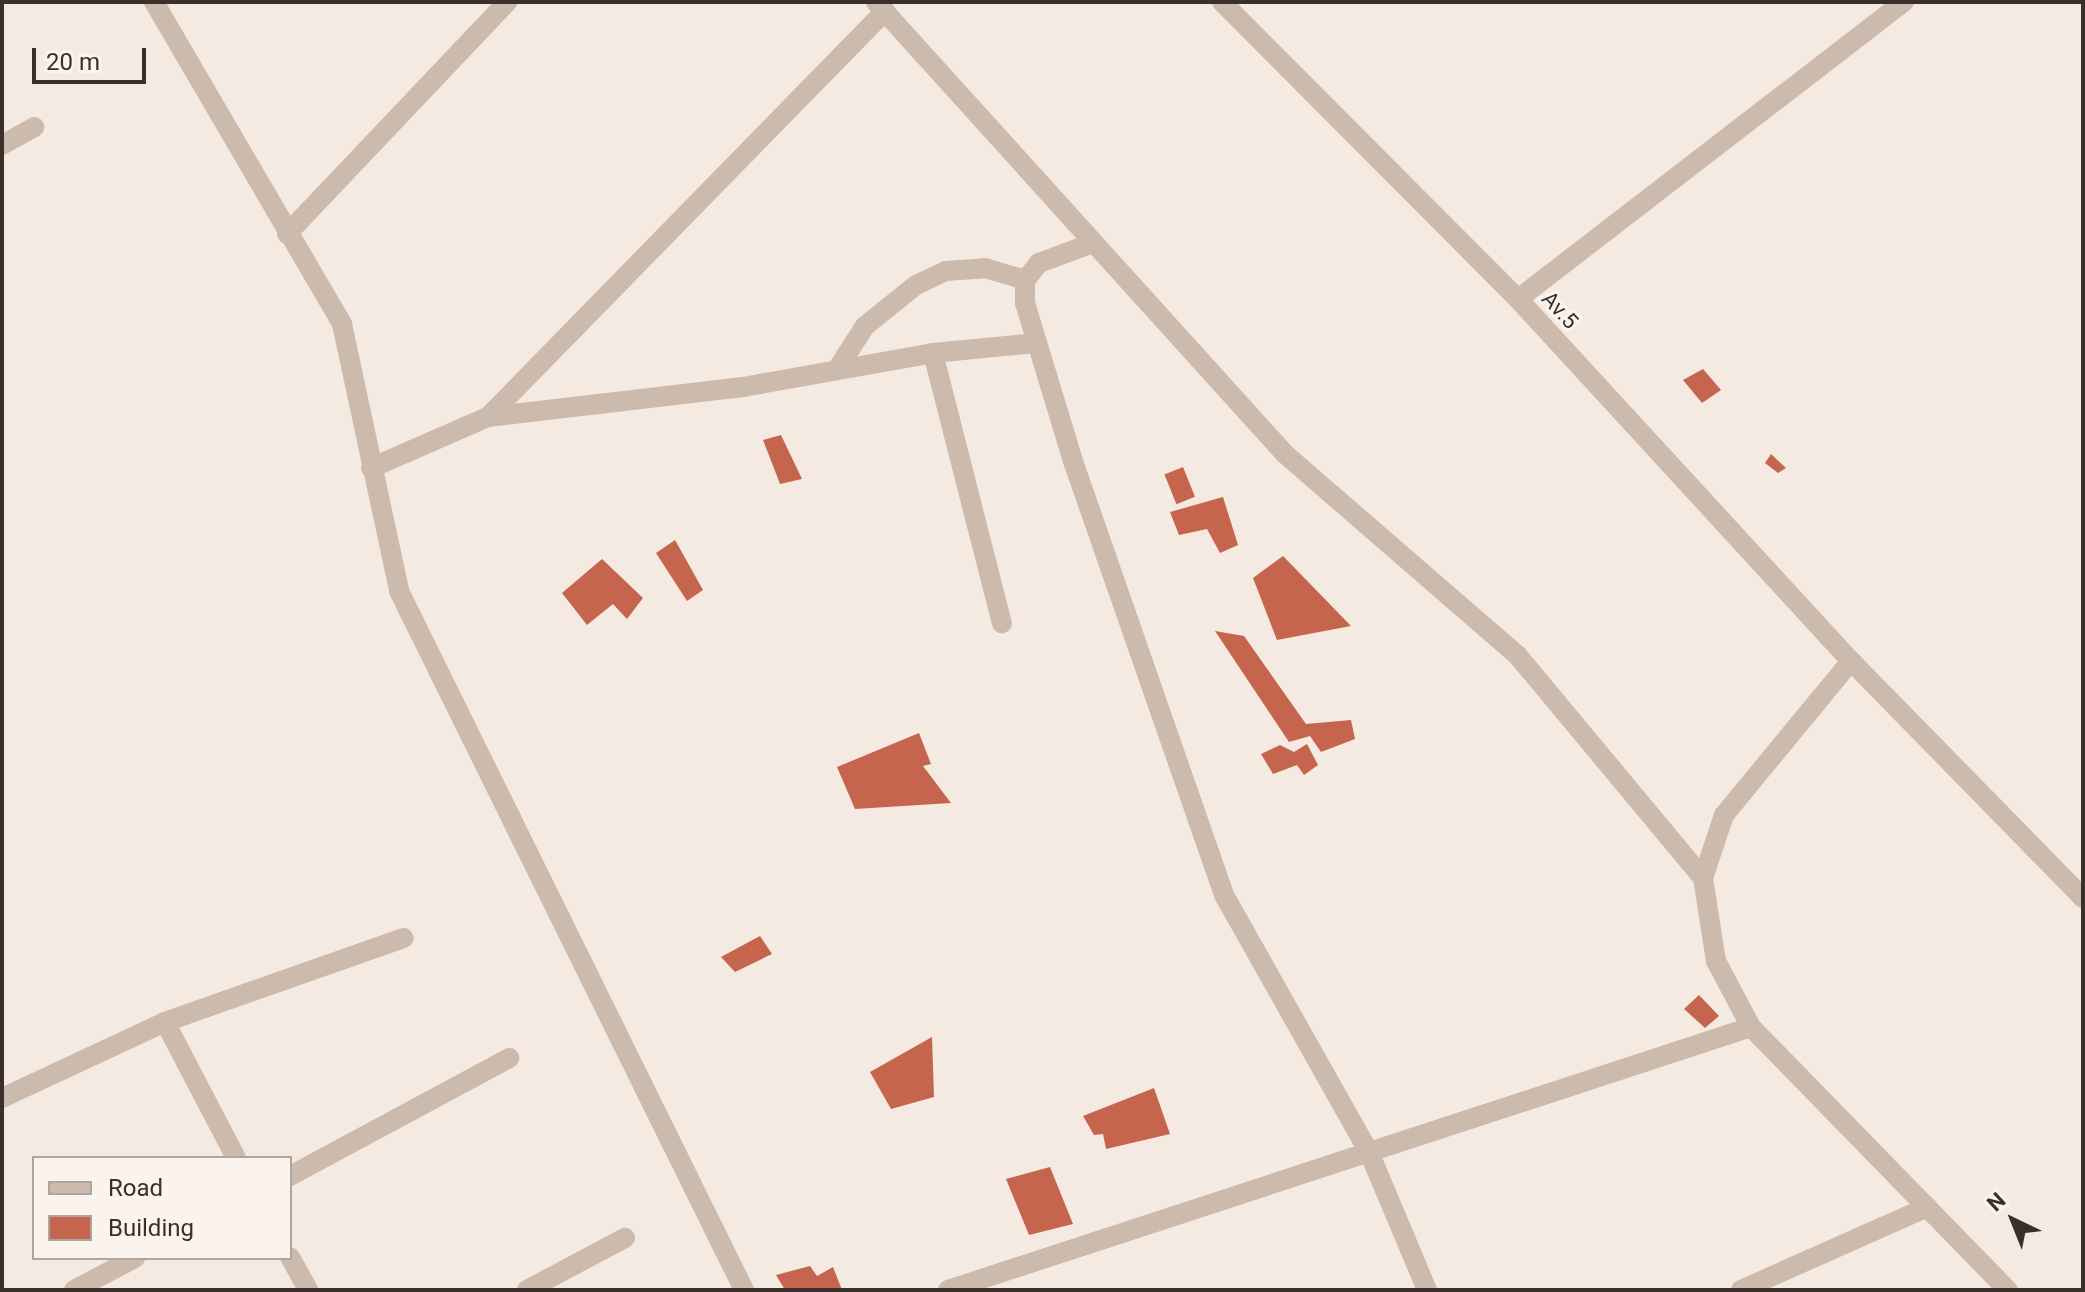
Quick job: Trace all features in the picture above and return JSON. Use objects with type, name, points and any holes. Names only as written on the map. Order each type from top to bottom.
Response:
[{"type":"street","points":[[154,2],[342,324],[399,591],[744,1290]]},
{"type":"street","points":[[287,234],[507,2]]},
{"type":"street","name":"Av.5","points":[[1222,2],[1518,299],[1851,661],[2083,898]]},
{"type":"street","points":[[1518,299],[1904,2]]},
{"type":"street","points":[[488,417],[881,6],[1285,454],[1518,656],[1703,878]]},
{"type":"street","points":[[2,145],[34,127]]},
{"type":"street","points":[[1093,243],[1039,263],[1025,280],[1025,303],[1037,343],[1224,895],[1369,1152],[1427,1290]]},
{"type":"street","points":[[838,368],[865,326],[916,285],[946,271],[985,268],[1025,280]]},
{"type":"street","points":[[371,468],[488,417],[743,387],[933,353],[1037,343]]},
{"type":"street","points":[[933,353],[1002,623]]},
{"type":"street","points":[[1851,661],[1724,815],[1703,878],[1716,961],[1751,1027],[2008,1290]]},
{"type":"street","points":[[2,1098],[165,1022],[404,938]]},
{"type":"street","points":[[165,1022],[235,1156]]},
{"type":"street","points":[[948,1290],[1751,1027]]},
{"type":"street","points":[[292,1175],[509,1058]]},
{"type":"street","points":[[1741,1290],[1927,1207]]},
{"type":"street","points":[[527,1290],[625,1238]]},
{"type":"street","points":[[74,1290],[131,1260]]},
{"type":"street","points":[[292,1260],[308,1290]]},
{"type":"building","points":[[1703,369],[1721,390],[1702,403],[1683,380]]},
{"type":"building","points":[[781,435],[802,479],[780,484],[763,440]]},
{"type":"building","points":[[1771,454],[1786,468],[1778,473],[1765,463]]},
{"type":"building","points":[[1183,467],[1195,497],[1176,504],[1164,474]]},
{"type":"building","points":[[1223,497],[1238,545],[1220,553],[1207,529],[1179,535],[1170,512]]},
{"type":"building","points":[[675,540],[703,590],[687,601],[656,553]]},
{"type":"building","points":[[1283,556],[1351,626],[1277,640],[1253,578]]},
{"type":"building","points":[[602,559],[643,598],[627,619],[613,604],[587,625],[562,593]]},
{"type":"building","points":[[1215,631],[1244,636],[1306,724],[1351,720],[1355,739],[1321,752],[1310,736],[1289,742]]},
{"type":"building","points":[[919,733],[931,764],[923,766],[951,803],[855,809],[837,767]]},
{"type":"building","points":[[1307,744],[1318,765],[1304,775],[1297,765],[1273,774],[1261,754],[1280,745],[1294,752]]},
{"type":"building","points":[[760,936],[772,954],[735,972],[721,957]]},
{"type":"building","points":[[1699,995],[1719,1016],[1705,1028],[1684,1009]]},
{"type":"building","points":[[932,1037],[934,1097],[891,1109],[870,1072]]},
{"type":"building","points":[[1154,1088],[1170,1134],[1106,1149],[1103,1134],[1094,1135],[1083,1116]]},
{"type":"building","points":[[1050,1167],[1073,1224],[1029,1235],[1006,1179]]},
{"type":"building","points":[[810,1266],[817,1276],[833,1267],[842,1290],[785,1290],[776,1275]]}]
